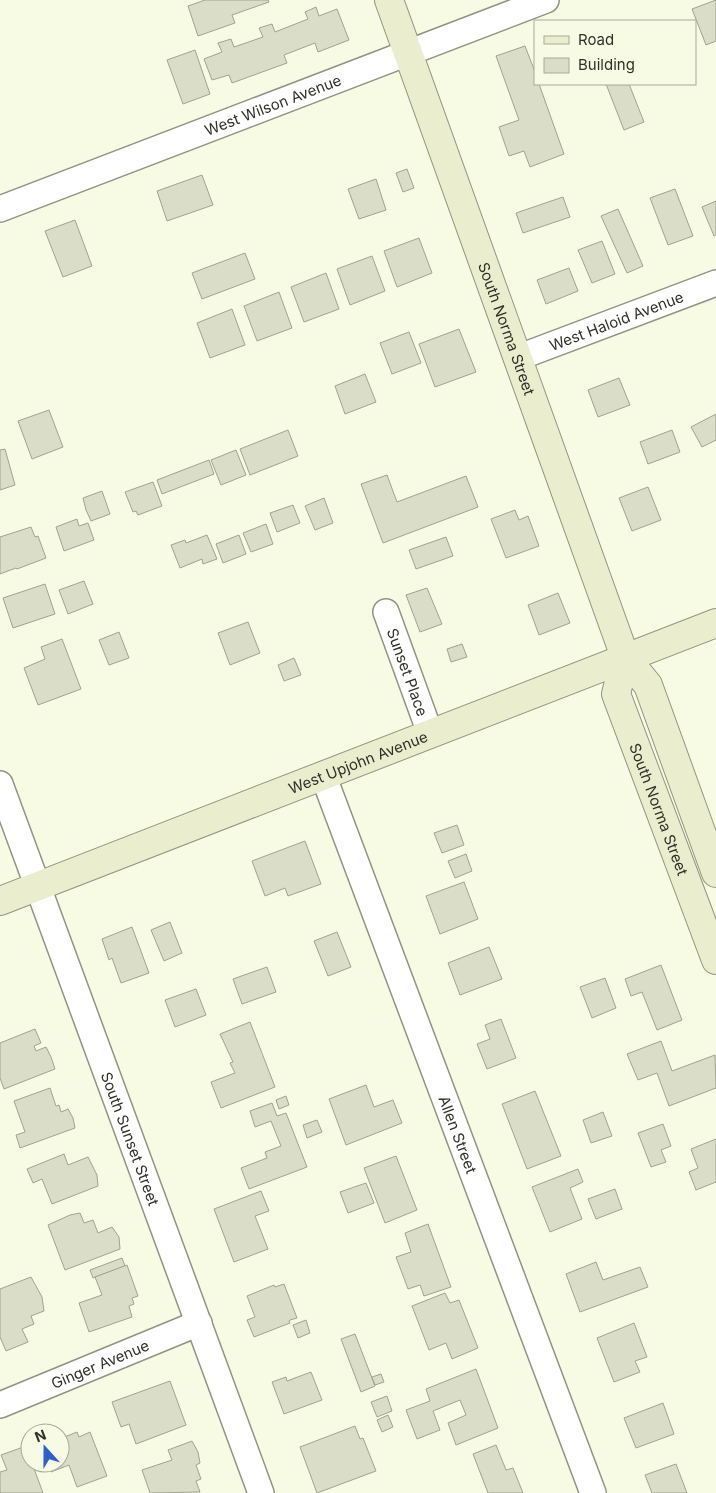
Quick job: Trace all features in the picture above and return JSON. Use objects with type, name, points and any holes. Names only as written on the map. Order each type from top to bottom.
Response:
[{"type":"street","name":"South Norma Street","points":[[389,0],[625,657],[648,685],[716,873]]},
{"type":"street","name":"West Wilson Avenue","points":[[0,209],[546,0]]},
{"type":"street","name":"West Haloid Avenue","points":[[517,358],[716,283]]},
{"type":"street","name":"Sunset Place","points":[[386,612],[430,733]]},
{"type":"street","name":"West Upjohn Avenue","points":[[0,901],[716,623]]},
{"type":"street","name":"South Norma Street","points":[[625,657],[616,694],[716,960]]},
{"type":"street","name":"Allen Street","points":[[323,775],[593,1493]]},
{"type":"street","name":"South Sunset Street","points":[[0,784],[261,1493]]},
{"type":"street","name":"Ginger Avenue","points":[[0,1404],[198,1323]]},
{"type":"building","points":[[205,0],[268,0],[269,2],[232,15],[235,23],[198,36],[188,6]]},
{"type":"building","points":[[716,0],[716,41],[706,45],[692,9]]},
{"type":"building","points":[[316,7],[319,16],[337,9],[349,40],[318,52],[315,43],[284,55],[287,63],[232,83],[229,75],[212,80],[204,59],[222,52],[218,43],[231,39],[234,47],[263,37],[259,28],[272,24],[275,32],[308,19],[305,12]]},
{"type":"building","points":[[525,46],[534,69],[534,85],[539,85],[564,154],[530,167],[524,151],[509,156],[499,127],[519,120],[496,56]]},
{"type":"building","points":[[195,50],[210,94],[183,104],[167,60]]},
{"type":"building","points":[[606,85],[629,85],[644,122],[624,130]]},
{"type":"building","points":[[407,169],[414,188],[403,192],[396,173]]},
{"type":"building","points":[[202,175],[213,205],[167,221],[157,191]]},
{"type":"building","points":[[376,179],[386,210],[359,219],[348,189]]},
{"type":"building","points":[[675,189],[693,236],[668,245],[650,198]]},
{"type":"building","points":[[563,197],[570,217],[523,233],[516,213]]},
{"type":"building","points":[[716,201],[716,235],[714,236],[702,207]]},
{"type":"building","points":[[618,209],[643,266],[627,273],[601,216]]},
{"type":"building","points":[[75,220],[92,266],[63,277],[45,231]]},
{"type":"building","points":[[419,238],[432,273],[397,287],[384,251]]},
{"type":"building","points":[[602,241],[615,274],[592,283],[578,250]]},
{"type":"building","points":[[245,253],[255,279],[202,299],[192,273]]},
{"type":"building","points":[[372,256],[385,291],[350,305],[337,269]]},
{"type":"building","points":[[569,268],[578,291],[546,304],[537,280]]},
{"type":"building","points":[[326,273],[339,309],[304,322],[291,287]]},
{"type":"building","points":[[279,292],[292,328],[257,341],[244,306]]},
{"type":"building","points":[[232,309],[245,345],[210,358],[197,323]]},
{"type":"building","points":[[459,329],[476,372],[435,387],[419,344]]},
{"type":"building","points":[[409,332],[421,363],[392,374],[380,343]]},
{"type":"building","points":[[365,374],[376,402],[345,414],[335,386]]},
{"type":"building","points":[[619,378],[630,405],[598,417],[588,390]]},
{"type":"building","points":[[49,410],[63,447],[32,459],[18,421]]},
{"type":"building","points":[[716,414],[716,440],[702,447],[691,427]]},
{"type":"building","points":[[288,430],[298,456],[250,475],[240,449]]},
{"type":"building","points":[[672,430],[680,452],[648,464],[640,442]]},
{"type":"building","points":[[5,449],[15,485],[0,490],[0,450]]},
{"type":"building","points":[[236,450],[246,475],[221,485],[211,460]]},
{"type":"building","points":[[209,460],[214,474],[162,494],[157,480]]},
{"type":"building","points":[[387,475],[397,502],[466,476],[478,507],[383,543],[361,484]]},
{"type":"building","points":[[153,482],[162,506],[138,515],[136,511],[133,512],[125,492]]},
{"type":"building","points":[[648,487],[661,520],[632,531],[619,498]]},
{"type":"building","points":[[102,491],[110,514],[91,521],[83,498]]},
{"type":"building","points":[[324,498],[333,523],[315,530],[305,506]]},
{"type":"building","points":[[293,505],[300,523],[277,532],[270,513]]},
{"type":"building","points":[[515,510],[519,520],[528,516],[539,546],[506,558],[491,519]]},
{"type":"building","points":[[77,519],[79,526],[88,523],[94,540],[64,551],[56,527]]},
{"type":"building","points":[[266,524],[273,544],[251,552],[243,533]]},
{"type":"building","points":[[31,527],[35,537],[38,536],[46,558],[0,574],[0,537]]},
{"type":"building","points":[[207,535],[217,559],[203,564],[202,559],[180,568],[171,545],[185,540],[186,543]]},
{"type":"building","points":[[239,535],[246,554],[223,563],[216,544]]},
{"type":"building","points":[[446,537],[453,556],[416,569],[409,550]]},
{"type":"building","points":[[84,581],[93,604],[68,614],[59,590]]},
{"type":"building","points":[[45,584],[55,614],[13,628],[3,598]]},
{"type":"building","points":[[427,588],[442,624],[420,632],[406,595]]},
{"type":"building","points":[[558,593],[570,623],[539,635],[528,605]]},
{"type":"building","points":[[248,622],[260,653],[230,665],[218,633]]},
{"type":"building","points":[[119,632],[129,658],[109,665],[99,640]]},
{"type":"building","points":[[62,639],[81,689],[38,705],[24,668],[45,659],[41,647]]},
{"type":"building","points":[[462,644],[467,657],[451,662],[447,649]]},
{"type":"building","points":[[294,658],[301,675],[284,681],[278,665]]},
{"type":"building","points":[[457,825],[464,845],[442,853],[434,833]]},
{"type":"building","points":[[305,841],[321,884],[288,896],[285,888],[265,896],[252,861]]},
{"type":"building","points":[[466,854],[472,871],[455,878],[448,861]]},
{"type":"building","points":[[464,882],[478,919],[440,934],[426,896]]},
{"type":"building","points":[[170,922],[182,953],[164,961],[151,930]]},
{"type":"building","points":[[132,927],[149,973],[121,983],[112,958],[109,960],[102,939]]},
{"type":"building","points":[[337,932],[351,967],[328,976],[314,941]]},
{"type":"building","points":[[489,947],[502,979],[460,995],[448,963]]},
{"type":"building","points":[[661,965],[682,1020],[657,1030],[642,992],[631,996],[625,979]]},
{"type":"building","points":[[267,967],[276,992],[242,1004],[233,979]]},
{"type":"building","points":[[605,978],[616,1008],[592,1018],[580,987]]},
{"type":"building","points":[[196,989],[206,1015],[175,1027],[165,1000]]},
{"type":"building","points":[[501,1019],[516,1058],[487,1069],[477,1044],[490,1039],[485,1025]]},
{"type":"building","points":[[250,1022],[275,1087],[221,1108],[211,1082],[235,1073],[230,1063],[233,1062],[220,1034]]},
{"type":"building","points":[[35,1029],[41,1043],[34,1046],[36,1051],[46,1047],[55,1069],[4,1089],[0,1078],[0,1043]]},
{"type":"building","points":[[661,1041],[672,1071],[715,1055],[716,1088],[669,1106],[657,1073],[638,1080],[627,1054]]},
{"type":"building","points":[[366,1085],[374,1107],[393,1100],[402,1123],[346,1145],[329,1099]]},
{"type":"building","points":[[50,1088],[56,1106],[59,1105],[61,1112],[68,1109],[73,1118],[75,1128],[20,1148],[16,1135],[25,1132],[14,1101]]},
{"type":"building","points":[[535,1091],[561,1156],[527,1169],[502,1104]]},
{"type":"building","points":[[286,1096],[289,1105],[279,1109],[276,1100]]},
{"type":"building","points":[[272,1103],[277,1116],[286,1113],[307,1167],[249,1189],[241,1168],[267,1158],[265,1152],[281,1146],[271,1121],[255,1127],[250,1111]]},
{"type":"building","points":[[603,1112],[612,1136],[591,1143],[583,1120]]},
{"type":"building","points":[[317,1120],[322,1132],[307,1138],[303,1125]]},
{"type":"building","points":[[663,1124],[671,1146],[661,1150],[666,1162],[651,1167],[638,1133]]},
{"type":"building","points":[[716,1139],[716,1182],[696,1190],[689,1172],[698,1168],[691,1149]]},
{"type":"building","points":[[64,1154],[68,1165],[88,1157],[97,1175],[98,1186],[52,1204],[42,1179],[33,1183],[27,1169]]},
{"type":"building","points":[[396,1156],[417,1210],[385,1223],[364,1168]]},
{"type":"building","points":[[578,1169],[583,1182],[570,1188],[582,1219],[550,1232],[532,1187]]},
{"type":"building","points":[[366,1183],[374,1203],[348,1213],[340,1192]]},
{"type":"building","points":[[615,1189],[622,1209],[596,1219],[588,1199]]},
{"type":"building","points":[[261,1191],[269,1211],[255,1216],[268,1249],[234,1262],[214,1209]]},
{"type":"building","points":[[80,1213],[84,1223],[93,1220],[98,1233],[112,1227],[119,1237],[120,1249],[65,1270],[48,1225],[70,1215]]},
{"type":"building","points":[[428,1224],[451,1287],[424,1296],[420,1285],[408,1289],[396,1257],[411,1252],[405,1233]]},
{"type":"building","points":[[122,1258],[125,1266],[93,1278],[90,1270]]},
{"type":"building","points":[[596,1262],[603,1280],[640,1267],[648,1287],[580,1312],[566,1274]]},
{"type":"building","points":[[127,1265],[138,1296],[132,1298],[134,1304],[129,1306],[132,1317],[89,1332],[79,1303],[102,1295],[95,1277]]},
{"type":"building","points":[[31,1277],[42,1297],[44,1311],[31,1316],[34,1324],[22,1329],[28,1342],[6,1351],[0,1337],[0,1289]]},
{"type":"building","points":[[284,1284],[297,1318],[290,1320],[290,1323],[254,1337],[247,1320],[255,1317],[247,1296],[274,1285],[275,1287]]},
{"type":"building","points":[[445,1293],[450,1303],[459,1300],[478,1348],[452,1359],[446,1343],[429,1350],[412,1306]]},
{"type":"building","points":[[306,1320],[310,1333],[298,1338],[293,1325]]},
{"type":"building","points":[[634,1323],[647,1357],[635,1361],[640,1372],[614,1382],[597,1338]]},
{"type":"building","points":[[355,1334],[375,1386],[361,1392],[341,1339]]},
{"type":"building","points":[[476,1369],[498,1428],[456,1445],[448,1423],[466,1415],[460,1400],[433,1411],[440,1430],[417,1439],[406,1410],[430,1401],[426,1389]]},
{"type":"building","points":[[311,1372],[322,1400],[284,1414],[272,1382],[286,1377],[287,1381]]},
{"type":"building","points":[[381,1374],[384,1382],[375,1385],[372,1377]]},
{"type":"building","points":[[170,1381],[186,1425],[136,1444],[129,1424],[121,1427],[112,1402]]},
{"type":"building","points":[[387,1396],[392,1411],[377,1417],[371,1402]]},
{"type":"building","points":[[663,1403],[674,1434],[636,1448],[624,1418]]},
{"type":"building","points":[[388,1415],[393,1427],[382,1432],[377,1420]]},
{"type":"building","points":[[355,1426],[360,1439],[363,1438],[376,1471],[317,1493],[300,1447]]},
{"type":"building","points":[[77,1432],[79,1437],[90,1432],[107,1476],[77,1487],[70,1468],[70,1435]]},
{"type":"building","points":[[192,1441],[198,1452],[200,1463],[196,1465],[201,1479],[196,1481],[200,1492],[150,1493],[142,1470],[172,1460],[168,1450]]},
{"type":"building","points":[[496,1445],[506,1470],[513,1468],[523,1493],[488,1493],[473,1454]]},
{"type":"building","points":[[20,1448],[20,1473],[36,1473],[43,1493],[0,1493],[0,1472],[7,1470],[1,1455]]},
{"type":"building","points":[[676,1464],[687,1493],[652,1493],[645,1475]]}]
